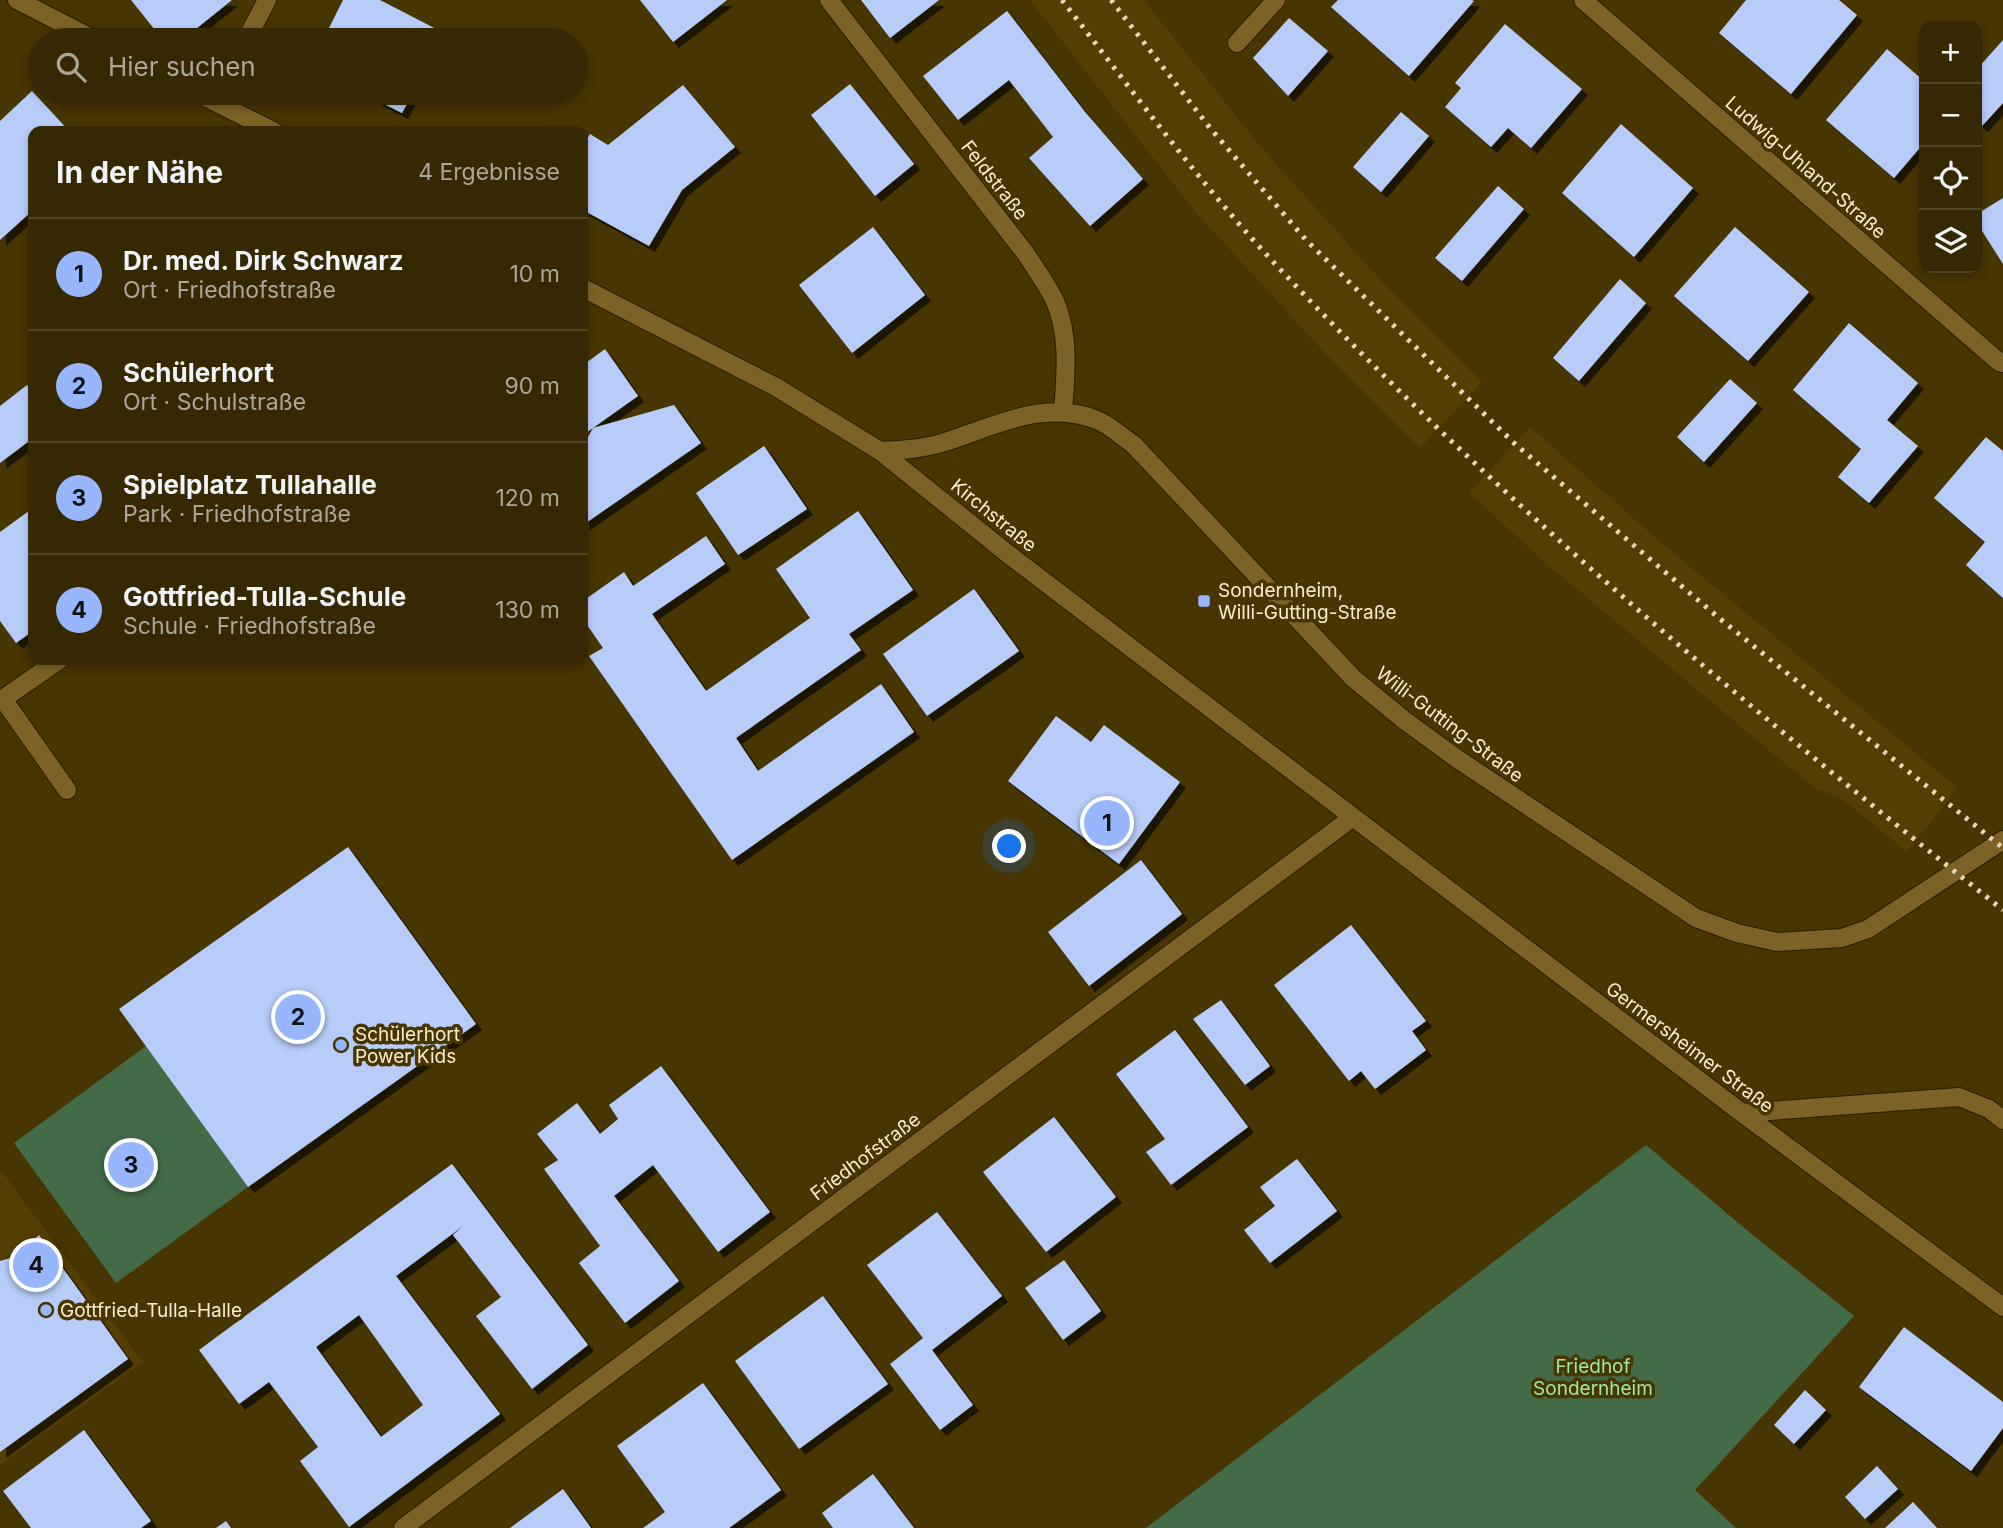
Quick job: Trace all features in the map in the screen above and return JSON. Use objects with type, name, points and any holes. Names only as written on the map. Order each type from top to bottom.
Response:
[{"type":"street","points":[[18,0],[72,28]]},
{"type":"street","points":[[252,28],[267,0]]},
{"type":"street","name":"Feldstraße","points":[[828,0],[1026,254],[1054,299],[1067,372],[1063,411]]},
{"type":"street","points":[[1237,43],[1276,0]]},
{"type":"street","name":"Ludwig-Uhland-Straße","points":[[1583,0],[2003,363]]},
{"type":"street","points":[[230,105],[265,126]]},
{"type":"street","name":"Kirchstraße","points":[[588,293],[776,387],[880,451],[1008,554],[1353,817]]},
{"type":"street","name":"Willi-Gutting-Straße","points":[[880,451],[912,449],[942,443],[1030,414],[1063,411],[1099,420],[1133,444],[1353,678],[1404,720],[1508,794],[1696,918],[1737,933],[1777,942],[1842,938],[1868,929],[2003,839]]},
{"type":"street","points":[[52,665],[1,700],[67,790]]},
{"type":"street","name":"Germersheimer Straße","points":[[1353,817],[1742,1113],[2002,1306]]},
{"type":"street","name":"Friedhofstraße","points":[[403,1528],[1353,817]]},
{"type":"street","points":[[1742,1113],[1959,1097],[1989,1109],[2003,1120]]},
{"type":"shaded area","points":[[1030,0],[1144,0],[1259,145],[1385,285],[1482,382],[1420,448],[1321,349],[1193,209]]},
{"type":"shaded area","points":[[1530,427],[1664,545],[1958,788],[1907,852],[1841,798],[1813,787],[1548,565],[1469,493]]},
{"type":"shaded area","name":"Gottfried-Tulla-Halle","points":[[0,1169],[143,1362],[0,1465]]},
{"type":"green space","points":[[146,1046],[248,1187],[116,1283],[14,1143]]},
{"type":"green space","name":"Friedhof Sondernheim","points":[[1646,1145],[1854,1316],[1695,1490],[1736,1528],[1146,1528]]},
{"type":"building","points":[[131,0],[232,0],[197,28],[153,28]]},
{"type":"building","points":[[343,0],[380,0],[434,28],[329,28]]},
{"type":"building","points":[[640,0],[727,0],[673,42]]},
{"type":"building","points":[[861,0],[939,0],[890,38]]},
{"type":"building","points":[[1338,0],[1474,1],[1409,76],[1331,7]]},
{"type":"building","points":[[1746,0],[1839,0],[1857,15],[1791,94],[1719,33]]},
{"type":"building","points":[[1007,11],[1085,112],[1143,179],[1090,226],[1029,158],[1053,137],[1009,80],[958,120],[923,76]]},
{"type":"building","points":[[1289,18],[1328,51],[1288,96],[1253,58]]},
{"type":"building","points":[[1505,24],[1582,89],[1531,148],[1508,128],[1491,147],[1445,107],[1461,88],[1455,83]]},
{"type":"building","points":[[2003,40],[2003,103],[1982,126],[1982,84],[1982,63]]},
{"type":"building","points":[[1887,49],[1919,77],[1919,149],[1894,178],[1826,120]]},
{"type":"building","points":[[850,84],[914,164],[875,196],[811,115]]},
{"type":"building","points":[[683,85],[735,147],[682,190],[649,246],[588,213],[588,137],[590,134],[608,145]]},
{"type":"building","points":[[28,95],[28,105],[45,105],[64,126],[28,126],[28,215],[0,240],[0,121]]},
{"type":"building","points":[[386,105],[406,105],[402,113]]},
{"type":"building","points":[[1401,112],[1429,136],[1381,192],[1353,167]]},
{"type":"building","points":[[1621,124],[1693,188],[1634,257],[1562,193]]},
{"type":"building","points":[[1498,186],[1524,209],[1462,281],[1435,258]]},
{"type":"building","points":[[2003,198],[2003,264],[1982,231],[1982,211]]},
{"type":"building","points":[[873,227],[925,295],[852,353],[799,285]]},
{"type":"building","points":[[1735,227],[1809,292],[1748,361],[1674,296]]},
{"type":"building","points":[[1620,279],[1646,303],[1579,381],[1553,358]]},
{"type":"building","points":[[1849,323],[1918,383],[1887,420],[1918,446],[1869,503],[1838,477],[1861,449],[1793,390]]},
{"type":"building","points":[[605,349],[638,396],[588,431],[588,361]]},
{"type":"building","points":[[1730,379],[1757,403],[1704,462],[1677,437]]},
{"type":"building","points":[[28,386],[28,442],[0,463],[0,406]]},
{"type":"building","points":[[674,405],[701,443],[588,522],[588,437],[593,428]]},
{"type":"building","points":[[1986,437],[2003,451],[2003,598],[1966,565],[1985,542],[1934,498]]},
{"type":"building","points":[[764,446],[807,509],[738,555],[696,493]]},
{"type":"building","points":[[858,511],[913,590],[849,634],[861,650],[736,738],[758,771],[881,684],[914,732],[732,860],[589,656],[603,648],[588,626],[588,597],[624,572],[633,586],[706,536],[725,564],[652,614],[706,691],[810,618],[776,569]]},
{"type":"building","points":[[28,512],[28,635],[16,643],[0,621],[0,532]]},
{"type":"building","points":[[974,589],[1019,651],[927,716],[883,654]]},
{"type":"building","points":[[1056,716],[1091,742],[1104,725],[1180,782],[1119,864],[1008,781]]},
{"type":"building","points":[[348,847],[476,1024],[248,1187],[119,1009]]},
{"type":"building","points":[[1141,860],[1182,914],[1089,986],[1048,932]]},
{"type":"building","points":[[1351,925],[1426,1021],[1412,1031],[1426,1050],[1375,1089],[1361,1071],[1349,1081],[1274,985]]},
{"type":"building","points":[[1221,1000],[1270,1066],[1245,1085],[1193,1019]]},
{"type":"building","points":[[1175,1030],[1248,1127],[1171,1185],[1146,1152],[1165,1139],[1116,1074]]},
{"type":"building","points":[[661,1066],[770,1212],[718,1252],[653,1165],[614,1196],[679,1281],[625,1323],[579,1263],[600,1246],[544,1169],[558,1160],[537,1134],[577,1103],[600,1134],[618,1119],[609,1105]]},
{"type":"building","points":[[1054,1117],[1116,1197],[1046,1252],[983,1172]]},
{"type":"building","points":[[1297,1159],[1337,1211],[1270,1263],[1244,1230],[1275,1206],[1260,1187]]},
{"type":"building","points":[[452,1164],[588,1345],[532,1389],[476,1316],[501,1297],[453,1235],[463,1226],[396,1276],[500,1414],[349,1527],[300,1461],[318,1447],[269,1382],[239,1404],[199,1350]],"holes":[[[359,1315],[423,1405],[381,1437],[316,1347]]]},
{"type":"building","points":[[937,1212],[1002,1296],[932,1350],[973,1405],[940,1430],[890,1364],[923,1338],[867,1265]]},
{"type":"building","name":"Gottfried-Tulla-Halle","points":[[39,1235],[128,1359],[0,1452],[0,1261],[17,1256]]},
{"type":"building","points":[[1064,1260],[1101,1311],[1063,1340],[1025,1288]]},
{"type":"building","points":[[823,1296],[888,1384],[799,1449],[735,1361]]},
{"type":"building","points":[[1904,1327],[2003,1402],[2003,1428],[1971,1471],[1859,1387]]},
{"type":"building","points":[[703,1383],[781,1490],[729,1528],[643,1528],[665,1512],[617,1446]]},
{"type":"building","points":[[1805,1390],[1826,1410],[1794,1444],[1774,1425]]},
{"type":"building","points":[[84,1430],[151,1521],[141,1528],[31,1528],[3,1491]]},
{"type":"building","points":[[1877,1466],[1898,1489],[1865,1519],[1845,1497]]},
{"type":"building","points":[[873,1474],[914,1528],[833,1528],[822,1513]]},
{"type":"building","points":[[563,1489],[591,1528],[510,1528]]},
{"type":"building","points":[[1913,1502],[1937,1528],[1885,1528]]},
{"type":"building","points":[[226,1521],[231,1528],[216,1528]]},
{"type":"railway","points":[[1062,0],[1167,136],[1249,235],[1362,354],[1449,439],[1628,602],[1814,758],[2003,910]]},
{"type":"railway","points":[[1111,0],[1210,128],[1306,240],[1515,444],[1719,618],[2003,848]]},
{"type":"place","name":"Sondernheim, Willi-Gutting-Straße","points":[[1204,601]]},
{"type":"place","name":"Dr. med. Dirk Schwarz","points":[[1107,823]]},
{"type":"place","name":"Schülerhort","points":[[298,1017]]},
{"type":"place","name":"Schülerhort Power Kids","points":[[341,1045]]},
{"type":"place","name":"Spielplatz Tullahalle","points":[[131,1165]]},
{"type":"place","name":"Gottfried-Tulla-Schule","points":[[36,1265]]},
{"type":"place","name":"Gottfried-Tulla-Halle","points":[[46,1310]]}]
